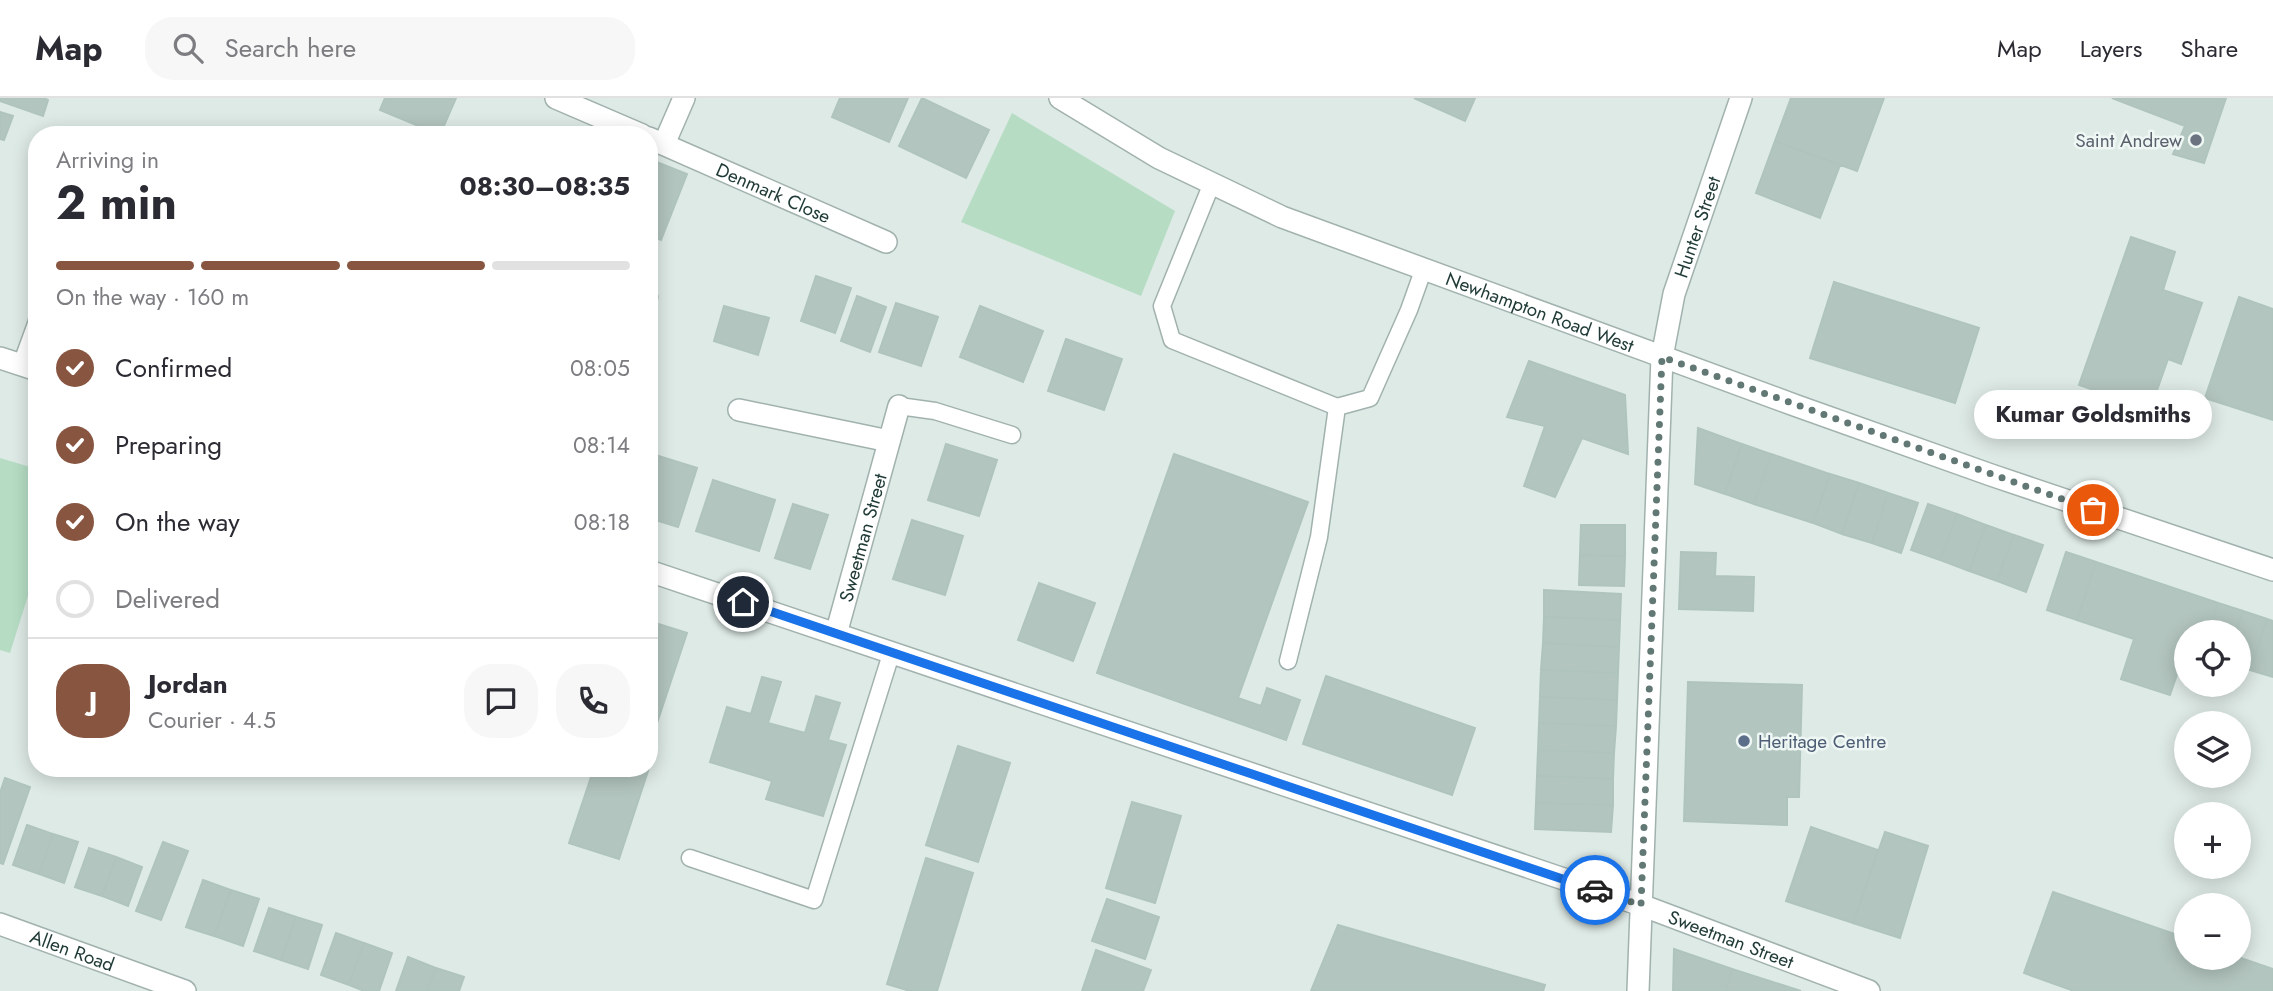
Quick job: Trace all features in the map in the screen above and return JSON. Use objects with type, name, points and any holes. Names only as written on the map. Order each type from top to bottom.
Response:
[{"type":"street","points":[[556,98],[621,126]]},
{"type":"street","name":"Denmark Close","points":[[658,138],[684,98]]},
{"type":"street","name":"Newhampton Road West","points":[[1060,98],[1159,158],[1282,217],[1991,475],[2273,570]]},
{"type":"street","name":"Hunter Street","points":[[1638,991],[1662,357],[1674,294],[1741,98]]},
{"type":"street","name":"Denmark Close","points":[[658,142],[886,242]]},
{"type":"street","points":[[0,358],[28,368]]},
{"type":"street","name":"Sweetman Street","points":[[836,634],[899,406]]},
{"type":"street","points":[[740,410],[889,441]]},
{"type":"street","name":"Sweetman Street","points":[[658,573],[1641,905],[1869,991]]},
{"type":"street","name":"Allen Road","points":[[0,924],[185,991]]},
{"type":"lane","points":[[1212,183],[1162,306],[1172,340],[1337,407],[1370,398],[1409,310],[1424,268]]},
{"type":"lane","points":[[899,406],[935,411],[1012,435]]},
{"type":"lane","points":[[1288,661],[1319,537],[1337,407]]},
{"type":"lane","points":[[691,858],[814,900],[892,651]]},
{"type":"green space","points":[[1012,113],[1175,211],[1141,296],[961,222]]},
{"type":"green space","points":[[0,458],[28,466],[28,596],[10,653],[0,650]]},
{"type":"building","points":[[0,98],[48,100],[43,116],[0,101]]},
{"type":"building","points":[[385,98],[456,98],[444,126],[418,126],[380,110]]},
{"type":"building","points":[[840,98],[908,98],[889,142],[832,117]]},
{"type":"building","points":[[922,98],[989,130],[966,178],[899,146]]},
{"type":"building","points":[[1414,98],[1475,98],[1465,121]]},
{"type":"building","points":[[1791,98],[1884,98],[1857,171],[1775,141]]},
{"type":"building","name":"Saint Andrew","points":[[2112,98],[2226,98],[2204,163],[2173,154],[2185,126]]},
{"type":"building","points":[[0,112],[13,116],[4,140],[0,139]]},
{"type":"building","points":[[1775,141],[1840,165],[1820,218],[1756,193]]},
{"type":"building","points":[[658,163],[687,174],[661,240],[658,239]]},
{"type":"building","points":[[2131,237],[2175,252],[2163,290],[2202,303],[2181,364],[2168,359],[2150,410],[2079,385]]},
{"type":"building","points":[[816,276],[851,288],[835,333],[801,321]]},
{"type":"building","points":[[1834,282],[1979,328],[1955,403],[1810,358]]},
{"type":"building","points":[[857,296],[886,307],[870,352],[841,341]]},
{"type":"building","points":[[2239,297],[2273,309],[2273,420],[2205,398]]},
{"type":"building","points":[[896,303],[938,317],[921,366],[879,352]]},
{"type":"building","points":[[724,306],[769,318],[758,355],[714,341]]},
{"type":"building","points":[[980,306],[1043,331],[1023,382],[960,357]]},
{"type":"building","points":[[1066,339],[1122,359],[1104,410],[1048,391]]},
{"type":"building","points":[[1529,361],[1625,395],[1628,454],[1582,438],[1555,497],[1524,486],[1545,426],[1507,417]]},
{"type":"building","points":[[1698,428],[1742,444],[1725,494],[1695,484]]},
{"type":"building","points":[[946,444],[997,460],[979,516],[928,500]]},
{"type":"building","points":[[1742,444],[1771,454],[1754,504],[1725,494]]},
{"type":"building","points":[[1174,454],[1308,502],[1238,698],[1261,706],[1267,688],[1300,700],[1286,740],[1097,673]]},
{"type":"building","points":[[1771,454],[1830,474],[1813,523],[1754,504]]},
{"type":"building","points":[[658,456],[697,468],[678,527],[658,521]]},
{"type":"building","points":[[1830,474],[1859,483],[1842,534],[1813,523]]},
{"type":"building","points":[[713,480],[775,500],[759,551],[696,531]]},
{"type":"building","points":[[1859,483],[1888,493],[1872,543],[1842,534]]},
{"type":"building","points":[[1888,493],[1918,503],[1901,553],[1872,543]]},
{"type":"building","points":[[793,504],[828,515],[810,569],[775,558]]},
{"type":"building","points":[[1928,504],[1957,514],[1940,560],[1911,550]]},
{"type":"building","points":[[1957,514],[1986,525],[1969,571],[1940,560]]},
{"type":"building","points":[[912,520],[963,536],[945,595],[893,579]]},
{"type":"building","points":[[1581,525],[1625,525],[1625,556],[1580,555]]},
{"type":"building","points":[[1986,525],[2014,535],[1997,581],[1969,571]]},
{"type":"building","points":[[2014,535],[2043,545],[2026,592],[1997,581]]},
{"type":"building","points":[[1681,552],[1716,553],[1715,576],[1754,577],[1753,611],[1679,609]]},
{"type":"building","points":[[2066,552],[2096,562],[2077,620],[2047,610]]},
{"type":"building","points":[[1580,555],[1625,556],[1624,586],[1579,585]]},
{"type":"building","points":[[2096,562],[2218,603],[2213,620],[2174,620],[2174,683],[2170,695],[2121,679],[2134,639],[2077,620]]},
{"type":"building","points":[[1039,583],[1095,603],[1073,661],[1018,640]]},
{"type":"building","points":[[1544,590],[1621,594],[1620,620],[1544,617]]},
{"type":"building","points":[[2218,603],[2243,611],[2240,620],[2213,620]]},
{"type":"building","points":[[2243,611],[2267,619],[2251,667],[2251,620],[2240,620]]},
{"type":"building","points":[[1544,617],[1620,620],[1619,647],[1543,643]]},
{"type":"building","points":[[2267,619],[2273,621],[2273,677],[2251,670]]},
{"type":"building","points":[[658,624],[687,633],[658,720]]},
{"type":"building","points":[[1543,643],[1619,647],[1618,673],[1541,670]]},
{"type":"building","points":[[1541,670],[1618,673],[1617,700],[1540,697]]},
{"type":"building","points":[[1326,676],[1475,728],[1452,795],[1303,744]]},
{"type":"building","points":[[762,677],[781,682],[768,723],[805,733],[816,696],[840,703],[828,740],[846,745],[823,816],[766,799],[772,781],[710,762],[727,707],[751,714]]},
{"type":"building","name":"Heritage Centre","points":[[1688,682],[1802,685],[1799,797],[1787,797],[1787,825],[1684,821]]},
{"type":"building","points":[[1540,697],[1617,700],[1616,726],[1539,723]]},
{"type":"building","points":[[1539,723],[1616,726],[1614,753],[1538,750]]},
{"type":"building","points":[[958,746],[1010,763],[978,862],[926,845]]},
{"type":"building","points":[[1538,750],[1614,753],[1613,779],[1537,776]]},
{"type":"building","points":[[1537,776],[1613,779],[1613,805],[1536,803]]},
{"type":"building","points":[[591,777],[646,777],[619,859],[569,843]]},
{"type":"building","points":[[5,778],[30,787],[3,864],[0,863],[0,793]]},
{"type":"building","points":[[1132,802],[1181,816],[1155,903],[1106,888]]},
{"type":"building","points":[[1536,803],[1613,805],[1611,832],[1535,829]]},
{"type":"building","points":[[27,825],[53,834],[39,874],[13,865]]},
{"type":"building","points":[[1811,827],[1878,850],[1853,923],[1786,901]]},
{"type":"building","points":[[1885,832],[1928,846],[1900,938],[1853,923]]},
{"type":"building","points":[[53,834],[78,842],[64,883],[39,874]]},
{"type":"building","points":[[163,842],[188,851],[161,920],[136,911]]},
{"type":"building","points":[[89,848],[116,857],[102,896],[75,887]]},
{"type":"building","points":[[116,857],[142,867],[128,906],[102,896]]},
{"type":"building","points":[[926,858],[973,873],[937,991],[910,991],[887,984]]},
{"type":"building","points":[[203,880],[231,890],[214,936],[186,927]]},
{"type":"building","points":[[231,890],[259,899],[243,946],[214,936]]},
{"type":"building","points":[[2053,892],[2174,934],[2174,970],[2251,970],[2251,961],[2273,969],[2273,991],[2074,991],[2024,973]]},
{"type":"building","points":[[1107,899],[1159,917],[1145,959],[1092,941]]},
{"type":"building","points":[[269,908],[296,917],[281,960],[254,951]]},
{"type":"building","points":[[296,917],[322,925],[308,969],[281,960]]},
{"type":"building","points":[[1338,925],[1545,985],[1543,991],[1311,991]]},
{"type":"building","points":[[336,933],[364,943],[349,985],[321,975]]},
{"type":"building","points":[[364,943],[392,953],[379,991],[364,991],[349,985]]},
{"type":"building","points":[[1674,949],[1732,969],[1726,991],[1673,991]]},
{"type":"building","points":[[1096,950],[1151,970],[1143,991],[1082,991]]},
{"type":"building","points":[[408,957],[436,968],[427,991],[396,991]]},
{"type":"building","points":[[436,968],[464,977],[459,991],[427,991]]},
{"type":"building","points":[[1732,969],[1801,991],[1726,991]]},
{"type":"way so far","points":[[1595,890],[1641,905],[1662,357],[2093,510]]},
{"type":"place","name":"Saint Andrew","points":[[2196,140]]},
{"type":"place","name":"Kumar Goldsmiths","points":[[2093,510]]},
{"type":"place","name":"Heritage Centre","points":[[1744,741]]},
{"type":"route","points":[[743,602],[1595,890]]}]
